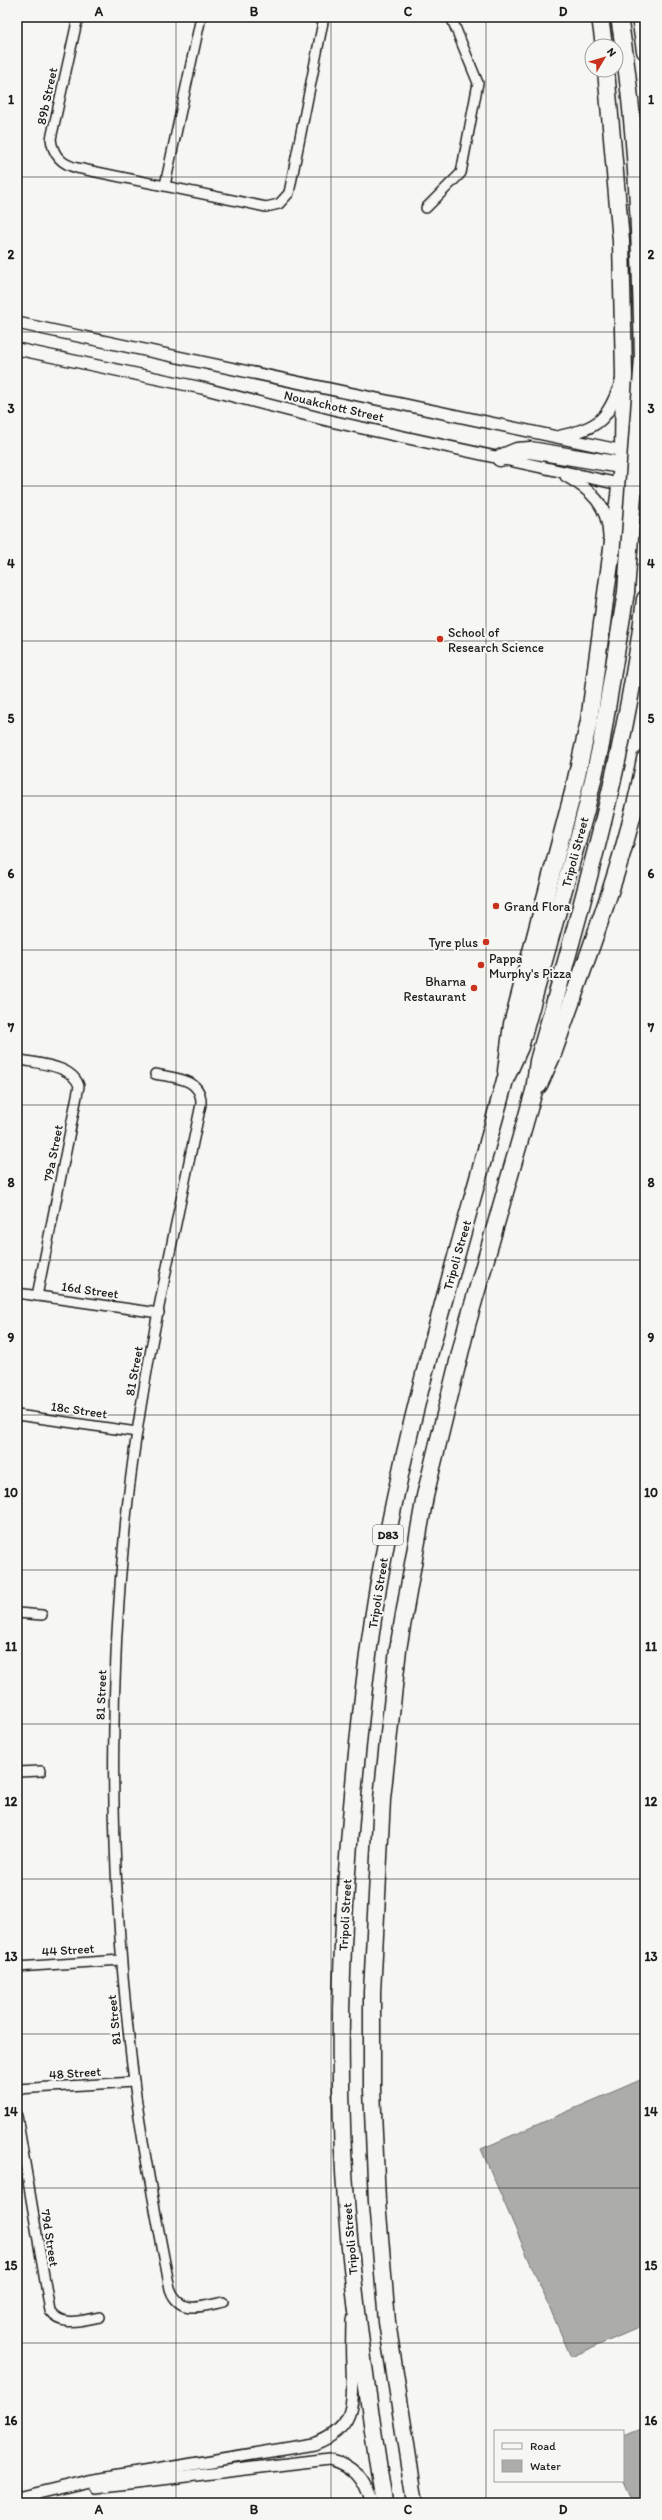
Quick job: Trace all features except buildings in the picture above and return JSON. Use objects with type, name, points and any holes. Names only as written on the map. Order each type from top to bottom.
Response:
[{"type":"highway","points":[[600,17],[603,38]]},
{"type":"highway","name":"Tripoli Street","points":[[384,2503],[362,2364],[355,2297],[342,2125],[342,1956],[350,1830],[364,1682],[382,1563],[409,1432],[505,1080],[520,1047],[586,810],[601,745],[626,592],[643,358],[639,224],[633,132],[619,17]]},
{"type":"highway","points":[[640,17],[645,51]]},
{"type":"highway","points":[[505,1080],[507,1049],[512,1024],[573,792],[589,721],[622,458],[624,373],[621,241],[607,78]]},
{"type":"highway","points":[[500,458],[516,451],[530,450],[622,458],[645,469]]},
{"type":"highway","name":"Tripoli Street","points":[[415,2503],[387,2322],[377,2201],[372,2089],[372,1992],[382,1799],[398,1649],[425,1496],[469,1318],[534,1091],[538,1061],[612,790],[638,652],[645,599]]},
{"type":"highway","points":[[534,1091],[553,1054],[620,859],[636,804],[645,759]]},
{"type":"street","name":"89b Street","points":[[78,17],[51,139],[56,155],[61,162],[77,168],[266,207],[279,204],[285,199],[290,186],[324,17]]},
{"type":"street","points":[[165,185],[201,17]]},
{"type":"street","points":[[426,208],[461,173],[478,83],[450,17]]},
{"type":"street","name":"Nouakchott Street","points":[[17,323],[557,437],[622,458],[645,453]]},
{"type":"street","name":"Nouakchott Street","points":[[17,349],[202,388],[336,422],[619,484],[645,487]]},
{"type":"street","points":[[557,437],[584,431],[604,418],[612,405],[624,373]]},
{"type":"street","points":[[555,470],[582,485],[600,502],[608,522],[610,561]]},
{"type":"street","name":"79a Street","points":[[17,1059],[68,1071],[77,1080],[79,1086],[37,1296]]},
{"type":"street","name":"81 Street","points":[[155,1074],[192,1083],[200,1092],[201,1098],[137,1432],[121,1564],[114,1696],[114,1828],[121,1960],[134,2082],[150,2185],[173,2296],[183,2306],[190,2308],[223,2302]]},
{"type":"street","name":"16d Street","points":[[17,1293],[159,1313]]},
{"type":"street","name":"18c Street","points":[[17,1415],[137,1432]]},
{"type":"street","points":[[17,1613],[42,1615]]},
{"type":"street","points":[[17,1772],[41,1771]]},
{"type":"street","name":"44 Street","points":[[17,1967],[121,1960]]},
{"type":"street","name":"48 Street","points":[[17,2089],[134,2082]]},
{"type":"street","name":"79d Street","points":[[17,2116],[50,2311],[54,2316],[65,2322],[100,2317]]},
{"type":"street","points":[[17,2498],[74,2484],[314,2444],[327,2440],[338,2432],[352,2410],[354,2397],[351,2340],[355,2297]]},
{"type":"street","points":[[17,2498],[329,2460],[345,2465],[359,2475],[365,2484],[371,2503]]},
{"type":"water","points":[[645,2078],[645,2325],[571,2357],[481,2149]]},
{"type":"water","points":[[645,2427],[645,2503],[632,2503],[622,2482],[624,2482],[624,2436]]},
{"type":"place","name":"School of Research Science","points":[[440,639]]},
{"type":"place","name":"Grand Flora","points":[[496,906]]},
{"type":"place","name":"Tyre plus","points":[[486,942]]},
{"type":"place","name":"Pappa Murphy's Pizza","points":[[481,965]]},
{"type":"place","name":"Bharna Restaurant","points":[[474,988]]}]
